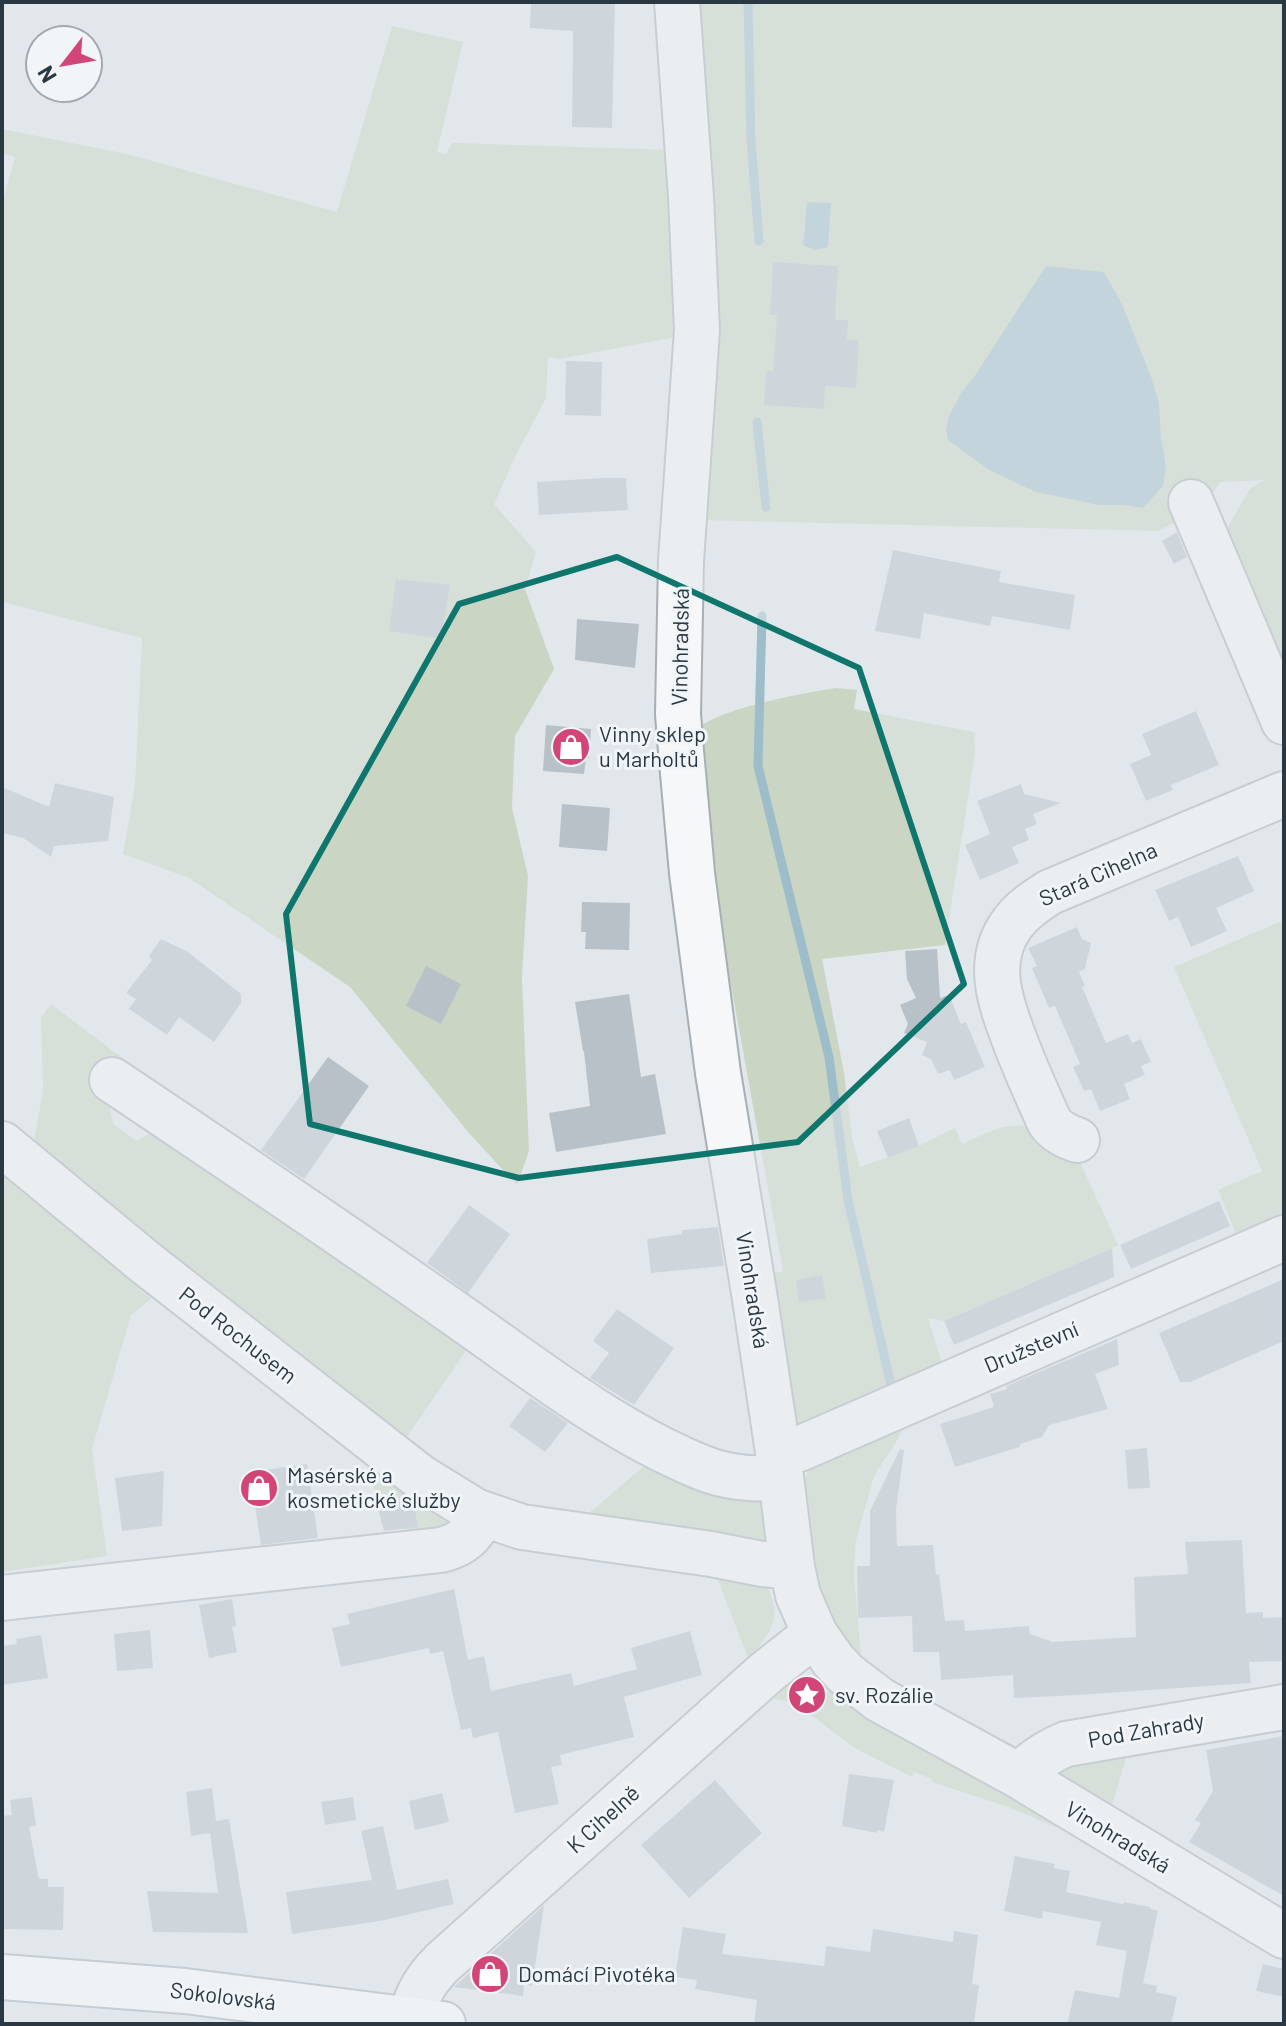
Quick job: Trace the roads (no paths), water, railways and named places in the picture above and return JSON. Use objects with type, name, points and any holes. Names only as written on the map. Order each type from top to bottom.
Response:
[{"type":"main road","name":"Sokolovská","points":[[2,1977],[185,1991],[427,2022]]},
{"type":"street","name":"Vinohradská","points":[[677,2],[697,330],[681,561],[678,714],[692,873],[718,1073],[798,1595],[815,1634],[833,1660],[880,1700],[1019,1776],[1284,1936]]},
{"type":"street","points":[[1191,502],[1284,722]]},
{"type":"street","name":"Stará Cihelna","points":[[1077,1140],[1059,1132],[1049,1121],[1002,1008],[997,987],[998,953],[1013,923],[1029,906],[1050,892],[1284,794]]},
{"type":"street","points":[[112,1080],[310,1212],[633,1435],[699,1467],[737,1478],[780,1466]]},
{"type":"street","name":"Pod Rochusem","points":[[2,1144],[146,1263],[420,1477],[460,1503],[483,1515],[522,1527],[792,1567]]},
{"type":"street","name":"Družstevní","points":[[780,1466],[799,1449],[1284,1238]]},
{"type":"street","points":[[2,1598],[441,1550],[463,1541],[483,1515]]},
{"type":"street","name":"K Cihelně","points":[[427,2022],[413,2008],[418,1995],[442,1963],[768,1671],[815,1634]]},
{"type":"street","name":"Pod Zahrady","points":[[1019,1776],[1046,1753],[1066,1744],[1284,1707]]},
{"type":"water","points":[[807,202],[831,203],[828,247],[815,250],[803,245]]},
{"type":"water","points":[[1046,266],[1104,272],[1121,302],[1159,403],[1166,466],[1163,486],[1143,508],[1099,505],[1036,492],[989,470],[948,440],[946,430],[949,416],[961,393]]},
{"type":"waterway","points":[[748,2],[751,140],[759,241]]},
{"type":"waterway","points":[[757,422],[766,507]]},
{"type":"waterway","points":[[762,616],[758,766],[829,1057],[848,1200],[891,1385]]},
{"type":"place","name":"Vinny sklep u Marholtů","points":[[571,747]]},
{"type":"place","name":"Masérské a kosmetické služby","points":[[259,1488]]},
{"type":"place","name":"sv. Rozálie","points":[[807,1695]]},
{"type":"place","name":"Domácí Pivotéka","points":[[490,1974]]}]
